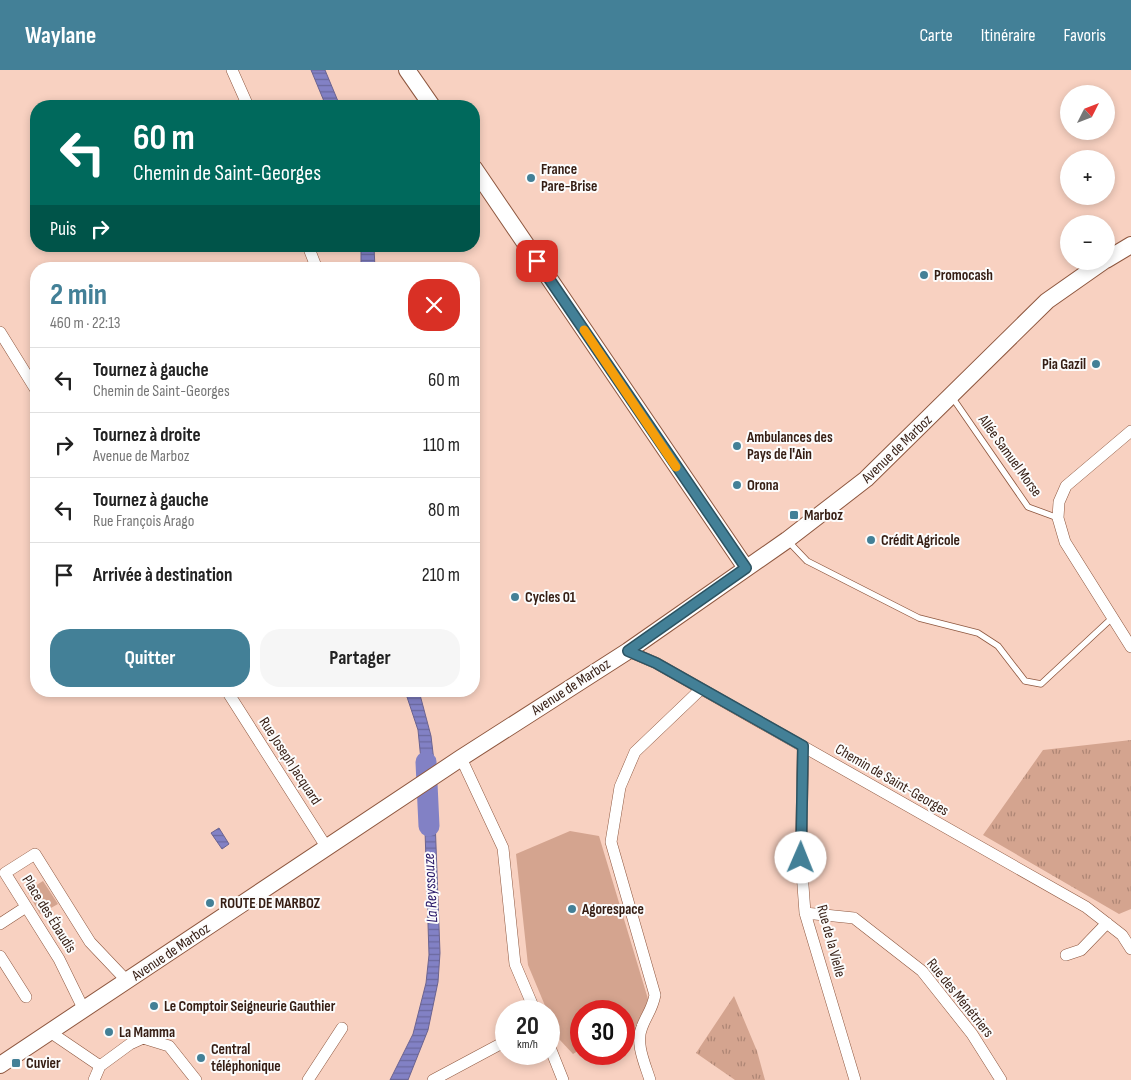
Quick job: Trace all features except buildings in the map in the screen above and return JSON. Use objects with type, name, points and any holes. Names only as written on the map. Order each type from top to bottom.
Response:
[{"type":"main road","points":[[408,70],[428,100]]},
{"type":"main road","points":[[480,177],[746,568]]},
{"type":"main road","name":"Avenue de Marboz","points":[[1115,254],[1131,245]]},
{"type":"main road","name":"Avenue de Marboz","points":[[0,1066],[460,758],[628,651],[787,540],[866,479],[1047,301],[1091,270]]},
{"type":"street","points":[[232,70],[245,100]]},
{"type":"street","points":[[0,332],[30,380]]},
{"type":"street","points":[[1131,431],[1066,486],[1059,502],[1058,518],[1065,542],[1131,646]]},
{"type":"street","name":"Chemin de Saint-Georges","points":[[628,651],[656,663],[1086,907],[1107,923],[1127,932],[1131,950]]},
{"type":"street","points":[[650,1080],[639,1043],[641,1028],[652,1009],[654,995],[611,842],[620,787],[635,752],[701,689]]},
{"type":"street","name":"Rue Joseph Jacquard","points":[[231,697],[328,848]]},
{"type":"street","name":"Rue de la Vielle","points":[[803,746],[801,858],[805,913],[855,1080]]},
{"type":"street","points":[[460,758],[503,848],[515,964],[530,1000]]},
{"type":"street","name":"Place des Ébaudis","points":[[84,1010],[59,959],[3,875],[35,854],[90,942],[103,949],[127,981]]},
{"type":"street","points":[[0,924],[26,907]]},
{"type":"street","name":"Rue des Ménétriers","points":[[805,913],[854,918],[922,972],[972,1034],[1001,1080]]},
{"type":"street","points":[[1066,955],[1081,950],[1107,923]]},
{"type":"street","points":[[0,956],[26,997]]},
{"type":"street","points":[[308,1080],[342,1028]]},
{"type":"street","points":[[50,1032],[100,1066]]},
{"type":"street","points":[[94,1080],[100,1066],[130,1044],[143,1038],[169,1046],[196,1080]]},
{"type":"street","points":[[433,1080],[495,1047]]},
{"type":"street","points":[[557,1065],[563,1080]]},
{"type":"lane","name":"Allée Samuel Morse","points":[[951,396],[1028,507],[1058,518]]},
{"type":"lane","points":[[787,540],[807,561],[919,618],[978,633],[998,646],[1026,681],[1042,684],[1113,617]]},
{"type":"green space","points":[[1131,740],[1131,909],[1119,914],[983,835],[1043,750]]},
{"type":"green space","name":"Agorespace","points":[[570,831],[599,836],[648,999],[643,1015],[635,1027],[635,1000],[570,1000],[570,1051],[560,1040],[560,1000],[543,1000],[528,965],[516,854]]},
{"type":"green space","points":[[43,881],[58,904],[40,914],[27,891]]},
{"type":"green space","points":[[734,996],[757,1051],[765,1080],[735,1080],[696,1053]]},
{"type":"water","points":[[311,70],[325,70],[338,100],[324,100]]},
{"type":"water","points":[[361,252],[374,252],[375,262],[361,262]]},
{"type":"water","points":[[407,697],[421,697],[431,736],[435,770],[423,780],[418,730]]},
{"type":"water","points":[[434,792],[440,953],[438,982],[428,1030],[408,1080],[390,1080],[413,1034],[426,983],[429,955],[424,799]]},
{"type":"water","points":[[219,828],[229,844],[222,849],[211,833]]},
{"type":"waterway","name":"La Reyssouze","points":[[426,762],[429,826]]},
{"type":"slow traffic","points":[[584,330],[676,467]]},
{"type":"place","name":"France Pare-Brise","points":[[531,178]]},
{"type":"place","name":"Promocash","points":[[924,275]]},
{"type":"place","name":"Pia Gazil","points":[[1096,364]]},
{"type":"place","name":"Ambulances des Pays de l'Ain","points":[[737,446]]},
{"type":"place","name":"Orona","points":[[737,485]]},
{"type":"place","name":"Marboz","points":[[794,515]]},
{"type":"place","name":"Crédit Agricole","points":[[871,540]]},
{"type":"place","name":"Cycles 01","points":[[515,597]]},
{"type":"place","name":"ROUTE DE MARBOZ","points":[[210,903]]},
{"type":"place","name":"Agorespace","points":[[572,909]]},
{"type":"place","name":"Le Comptoir Seigneurie Gauthier","points":[[154,1006]]},
{"type":"place","name":"La Mamma","points":[[109,1032]]},
{"type":"place","name":"Central téléphonique","points":[[201,1058]]},
{"type":"place","name":"Cuvier","points":[[16,1063]]},
{"type":"route","points":[[537,261],[746,568],[628,651],[656,663],[803,746],[801,858]]}]
